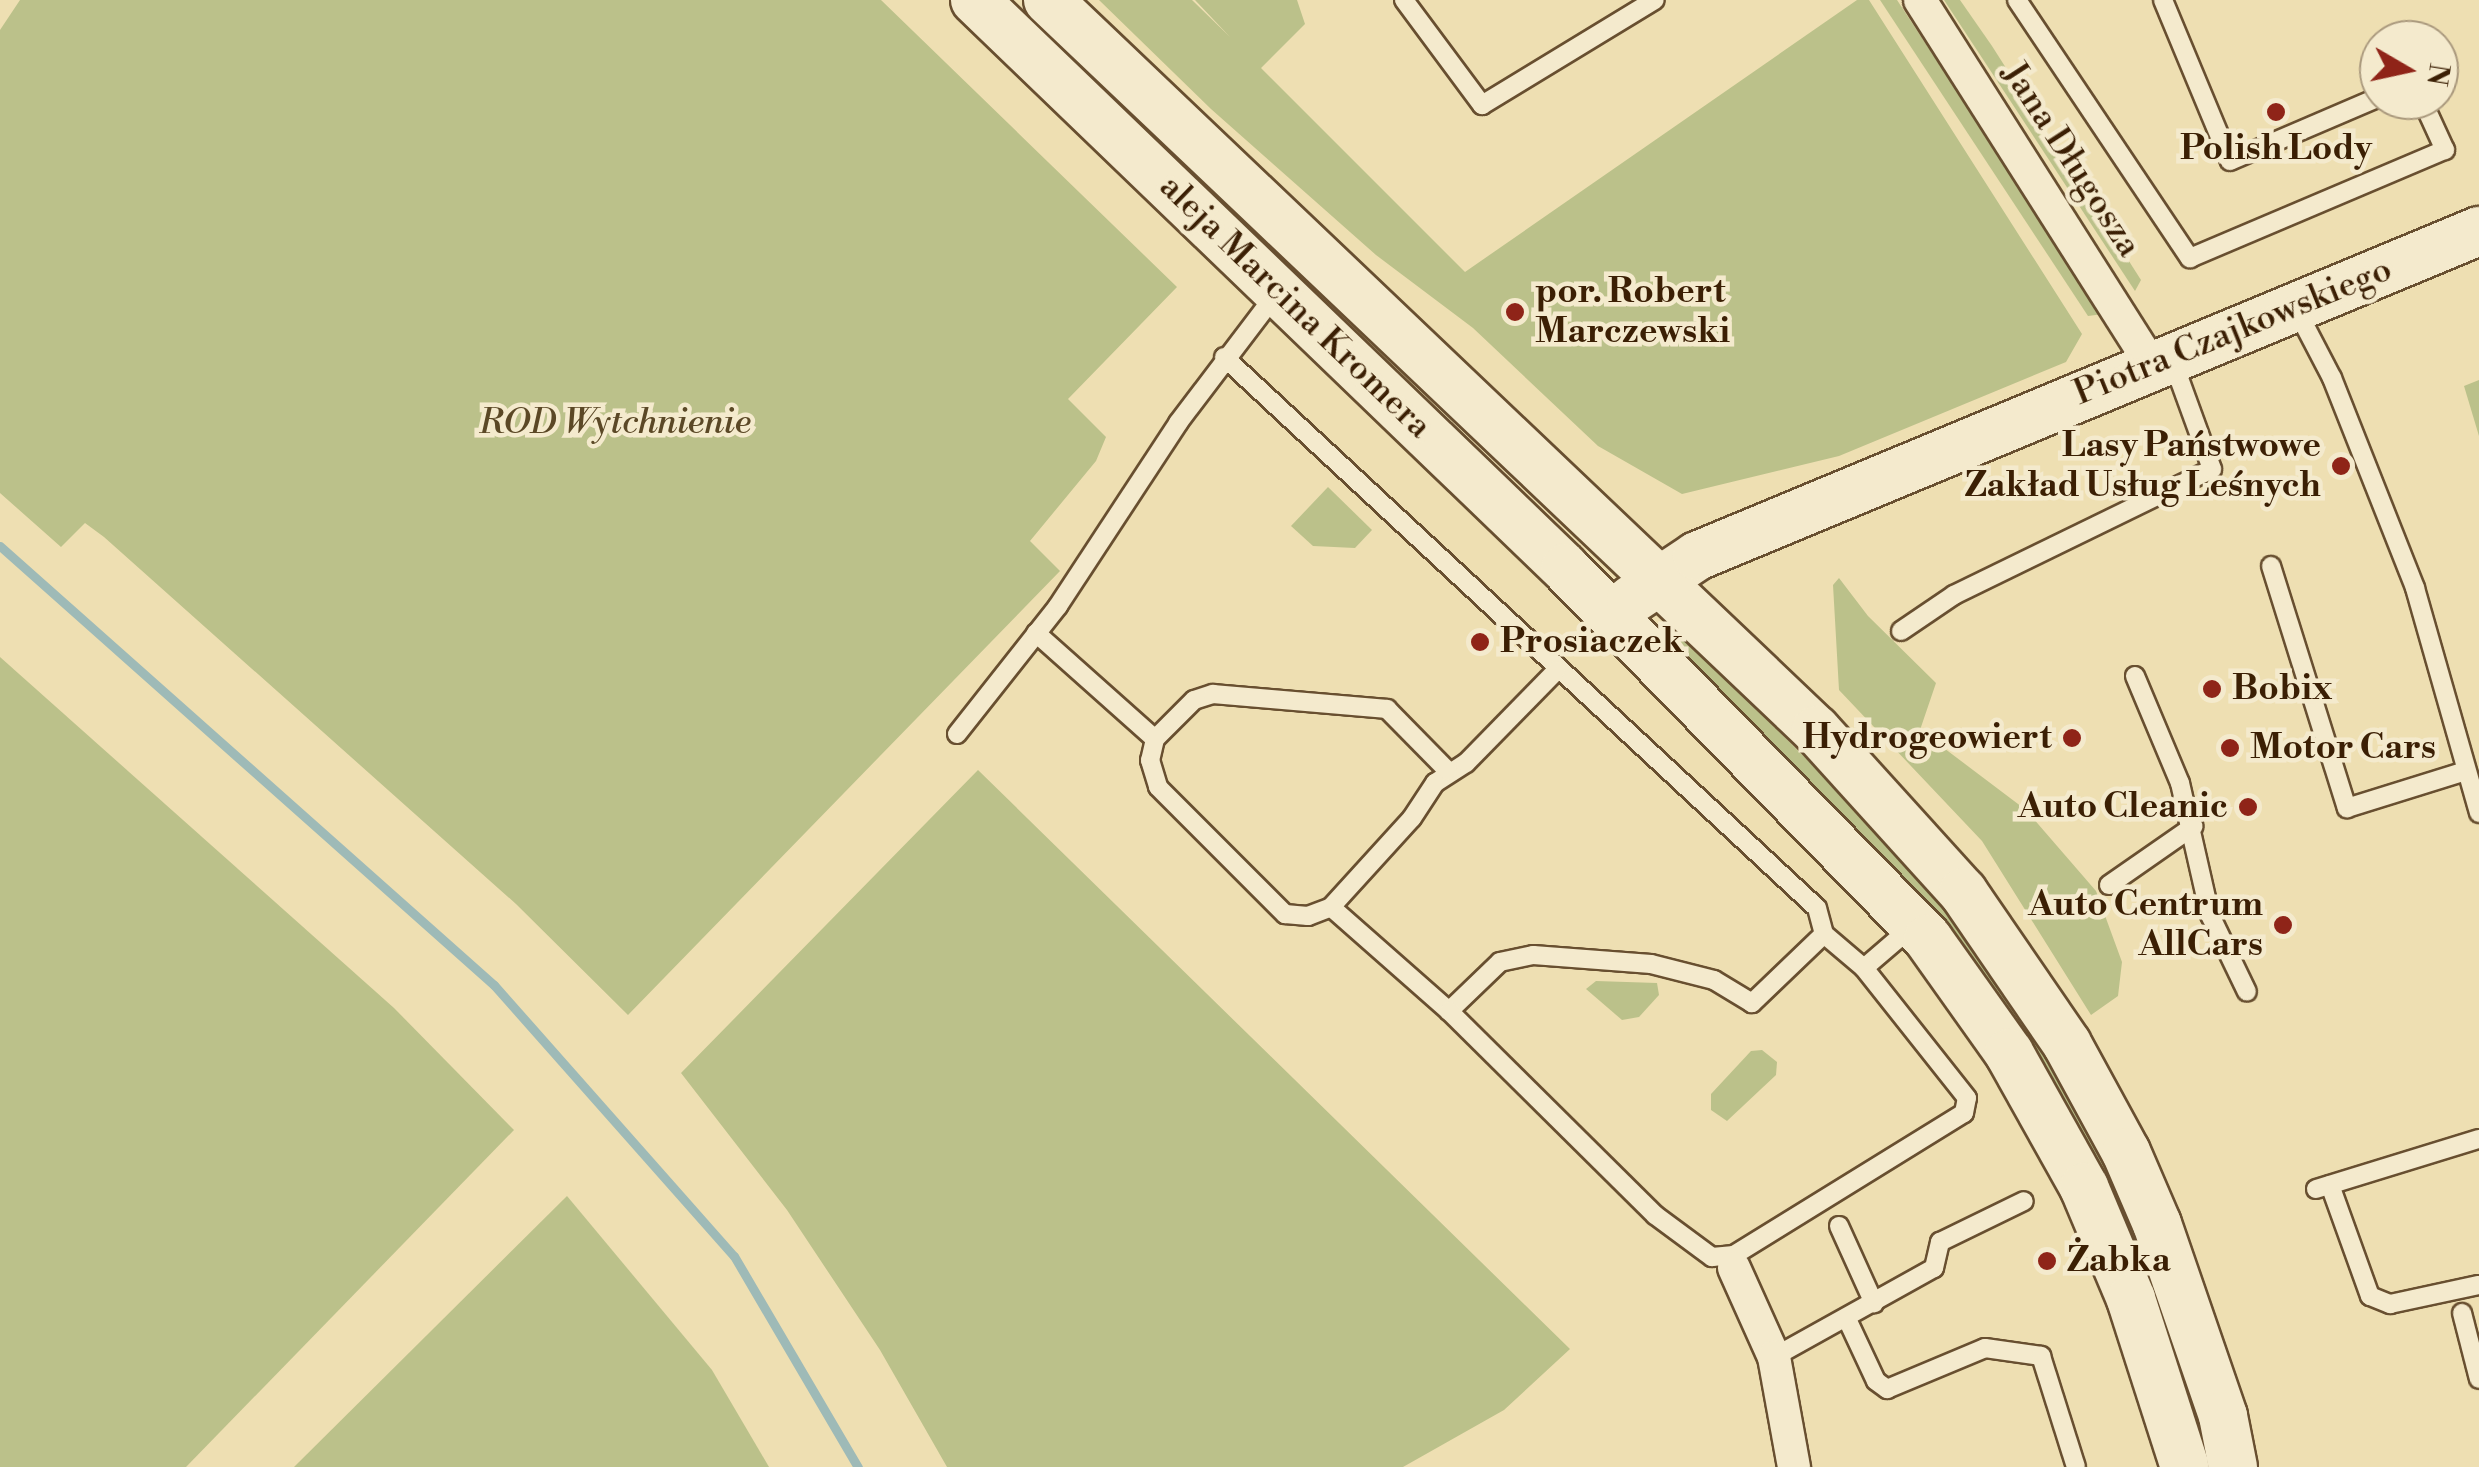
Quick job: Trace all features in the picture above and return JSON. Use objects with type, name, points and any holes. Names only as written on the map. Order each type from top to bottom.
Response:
[{"type":"main road","name":"aleja Marcina Kromera","points":[[975,0],[1280,290],[1613,616],[1914,926],[2010,1053],[2084,1187],[2132,1299],[2184,1467]]},
{"type":"main road","name":"aleja Marcina Kromera","points":[[1048,0],[1908,824],[2067,1044],[2157,1224],[2223,1416],[2233,1467]]},
{"type":"main road","name":"Piotra Czajkowskiego","points":[[1613,616],[1654,578],[2162,361],[2479,231]]},
{"type":"street","name":"Jana Długosza","points":[[1920,0],[2162,361]]},
{"type":"street","points":[[1734,1261],[1774,1358],[1794,1467]]},
{"type":"lane","points":[[1404,0],[1482,105],[1655,0]]},
{"type":"lane","points":[[2017,0],[2190,258],[2445,150],[2431,120]]},
{"type":"lane","points":[[2163,0],[2230,161],[2359,106]]},
{"type":"lane","points":[[956,734],[1036,634],[1224,358],[1280,290]]},
{"type":"lane","points":[[2295,307],[2332,378],[2414,588],[2479,813]]},
{"type":"lane","points":[[1224,358],[1556,671],[1816,908],[1824,934],[1864,968],[1967,1098],[1964,1112],[1734,1261],[1712,1257],[1655,1215],[1449,1011],[1331,907]]},
{"type":"lane","points":[[1901,630],[1954,595],[2212,470],[2162,361]]},
{"type":"lane","points":[[2271,566],[2347,808],[2466,771]]},
{"type":"lane","points":[[1036,634],[1155,739]]},
{"type":"lane","points":[[1448,770],[1387,709],[1214,694],[1194,700],[1155,739],[1150,760],[1158,787],[1285,914],[1308,916],[1331,907],[1448,770],[1466,763],[1556,671]]},
{"type":"lane","points":[[2136,676],[2194,826],[2210,915],[2247,992]]},
{"type":"lane","points":[[2109,885],[2194,826]]},
{"type":"lane","points":[[1864,968],[1914,926]]},
{"type":"lane","points":[[1449,1011],[1500,962],[1533,955],[1651,964],[1714,980],[1752,1003],[1824,934]]},
{"type":"lane","points":[[2479,1139],[2323,1187],[2370,1296],[2390,1304],[2479,1286]]},
{"type":"lane","points":[[1774,1358],[1934,1268],[1940,1242],[2024,1201]]},
{"type":"lane","points":[[1839,1226],[1874,1303]]},
{"type":"lane","points":[[2462,1312],[2479,1380]]},
{"type":"lane","points":[[1846,1319],[1876,1381],[1886,1389],[1985,1348],[2042,1356],[2076,1467]]},
{"type":"green space","name":"ROD Wytchnienie","points":[[20,0],[881,0],[1177,287],[1068,399],[1106,437],[1096,461],[1030,541],[1060,571],[628,1015],[516,904],[104,537],[85,523],[61,547],[0,493],[0,30]]},
{"type":"green space","points":[[1099,0],[1192,0],[1230,37],[1195,0],[1297,0],[1305,24],[1261,68],[1465,272],[1857,0],[1869,0],[2082,334],[2066,362],[1839,456],[1682,494],[1598,446],[1473,328],[1376,255],[1211,109]]},
{"type":"green space","points":[[1880,0],[1897,0],[2103,314],[2088,316]]},
{"type":"green space","points":[[1944,0],[1960,0],[1992,46],[2141,280],[2135,291]]},
{"type":"green space","points":[[2479,380],[2479,436],[2464,386]]},
{"type":"green space","points":[[1328,487],[1372,530],[1355,548],[1313,546],[1291,526]]},
{"type":"green space","points":[[1839,578],[1868,616],[1936,683],[1920,730],[2026,810],[2096,891],[2122,962],[2118,996],[2091,1015],[1982,841],[1839,690],[1833,585]]},
{"type":"green space","points":[[1670,622],[1930,883],[2040,1033],[2115,1169],[2216,1467],[2199,1467],[2103,1193],[1656,629]]},
{"type":"green space","points":[[0,657],[394,1008],[514,1130],[186,1467],[0,1467]]},
{"type":"green space","points":[[978,770],[1570,1349],[1504,1410],[1403,1467],[947,1467],[880,1350],[787,1210],[681,1073]]},
{"type":"green space","points":[[1596,981],[1657,983],[1659,995],[1639,1017],[1622,1020],[1586,989]]},
{"type":"green space","points":[[1762,1050],[1777,1062],[1776,1075],[1727,1121],[1711,1110],[1711,1094],[1751,1051]]},
{"type":"green space","points":[[567,1196],[712,1370],[769,1467],[294,1467]]},
{"type":"waterway","points":[[0,546],[494,985],[734,1256],[858,1467]]},
{"type":"place","name":"Polish Lody","points":[[2276,112]]},
{"type":"place","name":"por. Robert Marczewski","points":[[1515,312]]},
{"type":"place","name":"Lasy Państwowe Zakład Usług Leśnych","points":[[2341,466]]},
{"type":"place","name":"Prosiaczek","points":[[1480,642]]},
{"type":"place","name":"Bobix","points":[[2212,689]]},
{"type":"place","name":"Hydrogeowiert","points":[[2072,738]]},
{"type":"place","name":"Motor Cars","points":[[2230,748]]},
{"type":"place","name":"Auto Cleanic","points":[[2248,807]]},
{"type":"place","name":"Auto Centrum AllCars","points":[[2283,925]]},
{"type":"place","name":"Żabka","points":[[2047,1261]]}]
